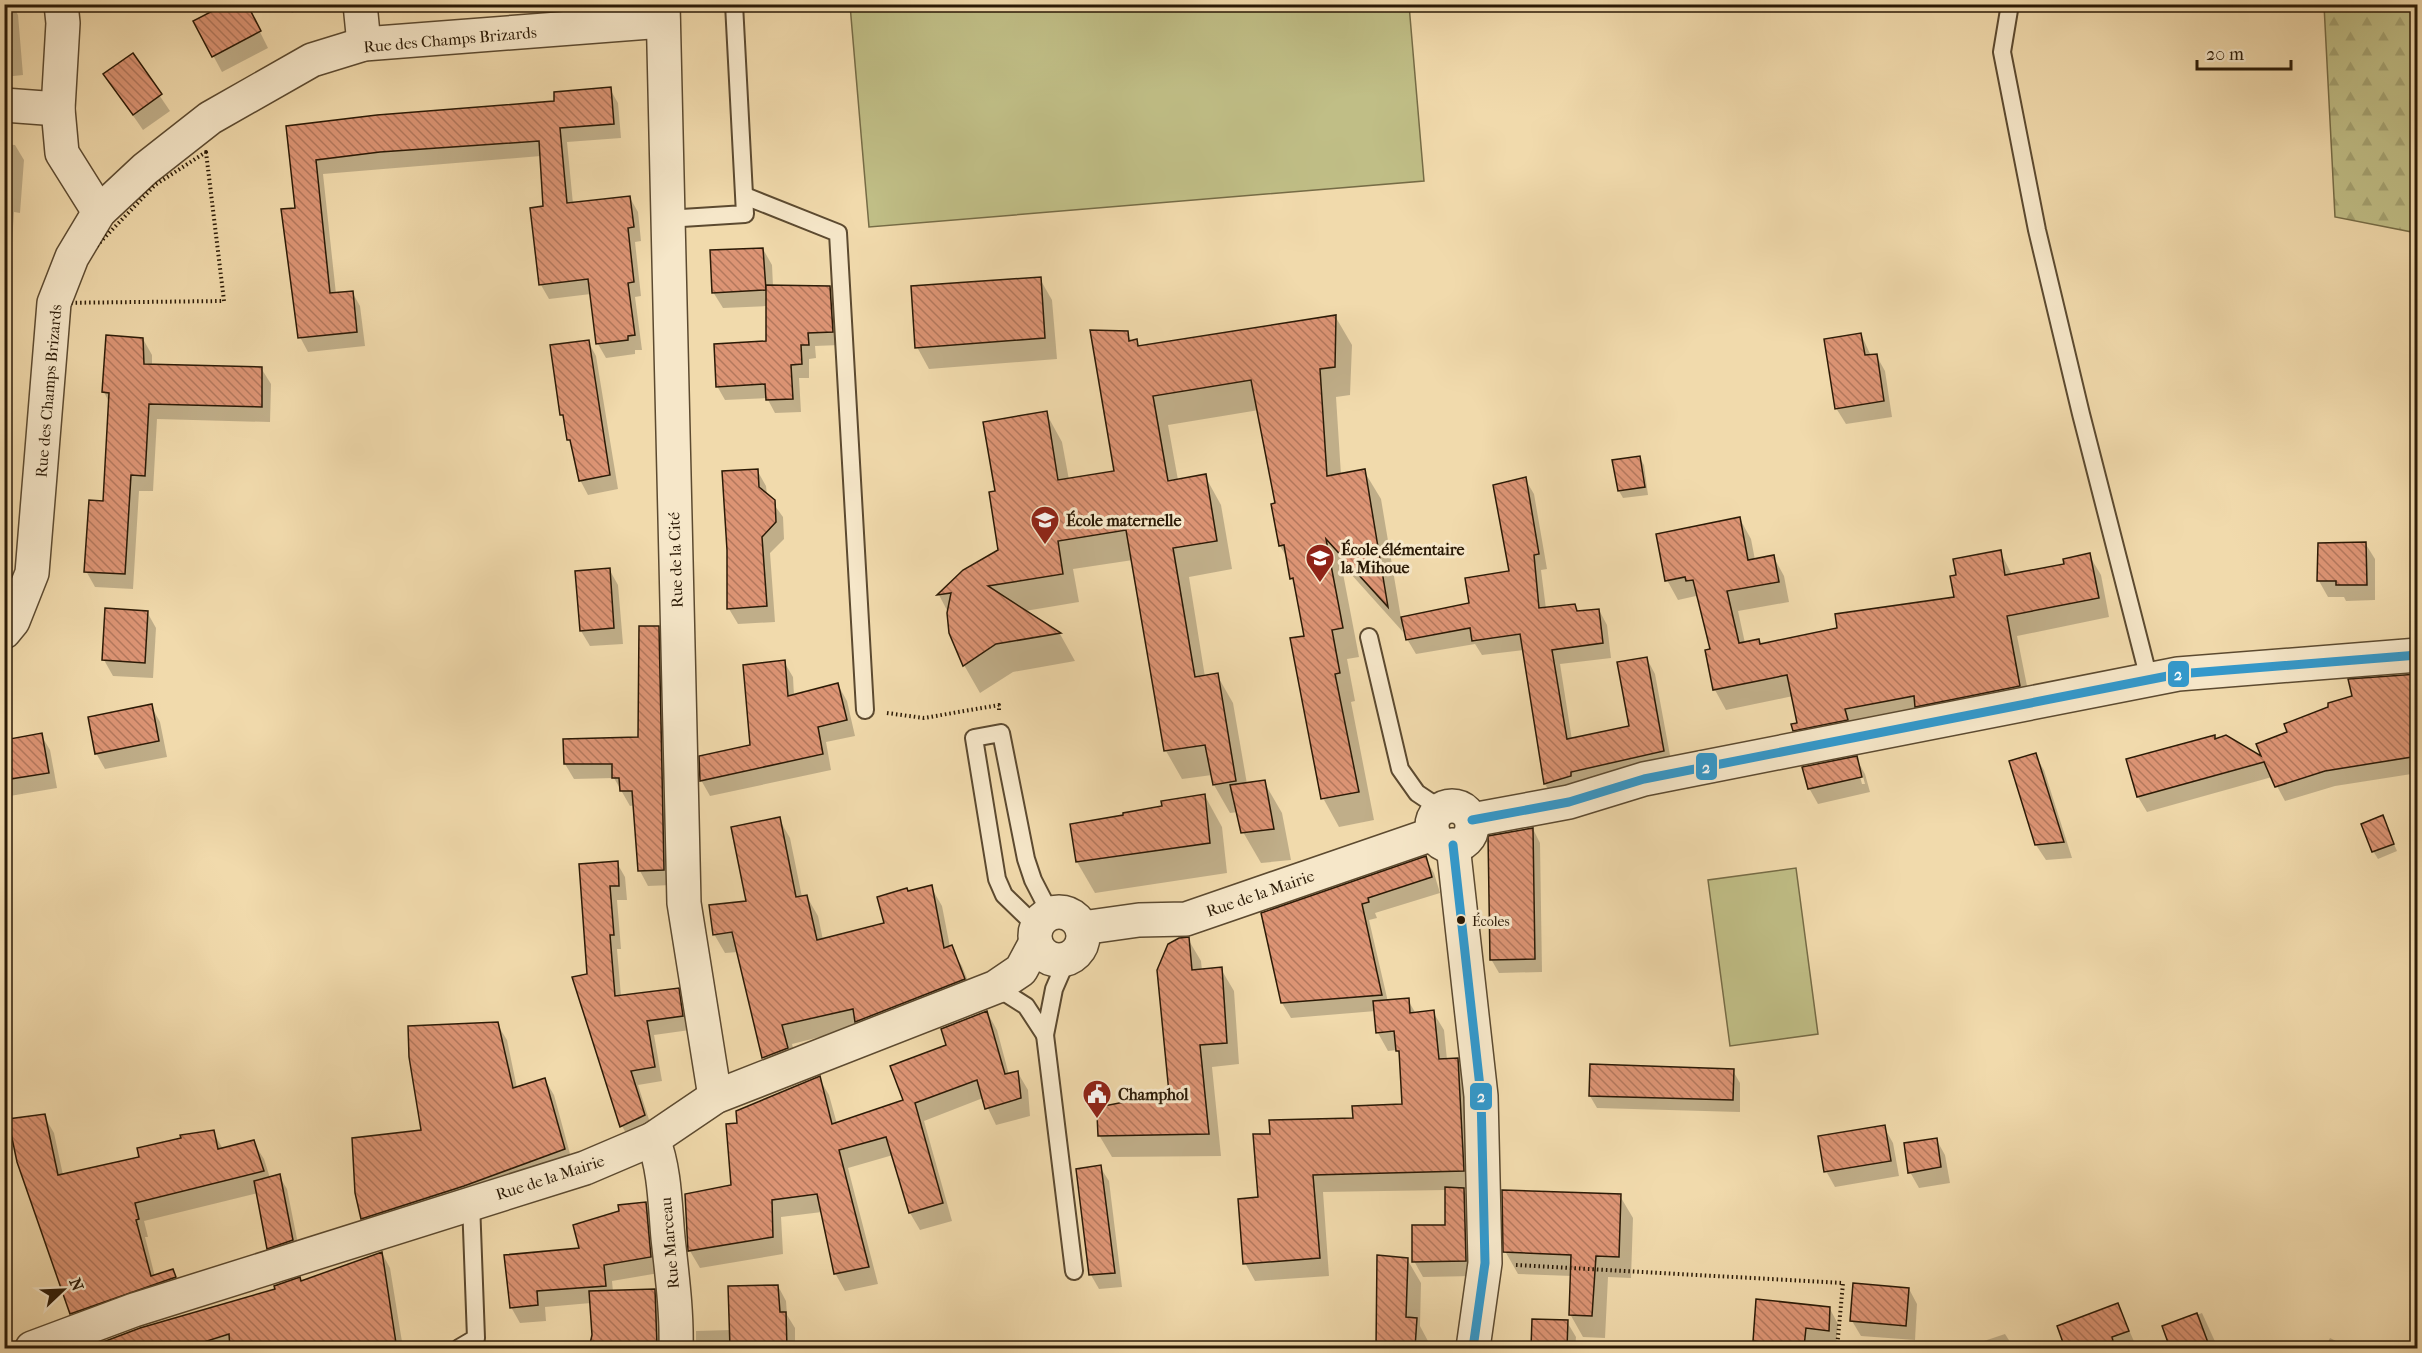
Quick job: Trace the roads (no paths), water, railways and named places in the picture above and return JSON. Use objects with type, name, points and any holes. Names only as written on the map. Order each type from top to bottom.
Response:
[{"type":"street","points":[[61,4],[63,23],[58,109],[62,153],[99,212]]},
{"type":"street","points":[[360,4],[364,44]]},
{"type":"street","name":"Rue des Champs Brizards","points":[[4,632],[13,621],[32,573],[54,303],[72,257],[99,212],[145,169],[210,118],[312,60],[364,44],[663,13]]},
{"type":"street","name":"Rue de la Cité","points":[[663,13],[666,219],[684,903],[715,1097]]},
{"type":"street","points":[[4,105],[58,109]]},
{"type":"street","name":"Rue de la Mairie","points":[[1082,928],[1139,920],[1186,919],[1450,827],[1569,802],[1644,779],[2178,674],[2418,655]]},
{"type":"street","points":[[1450,827],[1481,1096],[1485,1263],[1473,1348]]},
{"type":"street","points":[[1069,913],[1082,928],[1081,946],[1067,959],[1049,959],[1040,928],[1069,913]]},
{"type":"street","name":"Rue de la Mairie","points":[[32,1348],[134,1310],[471,1202],[585,1168],[653,1139],[715,1097],[996,987],[1021,970],[1040,928]]},
{"type":"street","name":"Rue Marceau","points":[[653,1139],[659,1155],[664,1193],[676,1348]]},
{"type":"lane","points":[[666,219],[745,214],[734,4]]},
{"type":"lane","points":[[2010,4],[2002,52],[2037,230],[2149,679]]},
{"type":"lane","points":[[745,196],[838,233],[865,710]]},
{"type":"lane","points":[[1369,637],[1400,769],[1417,793],[1450,827]]},
{"type":"lane","points":[[1001,733],[1026,859],[1033,880],[1040,928],[1004,895],[997,879],[974,738],[1001,733]]},
{"type":"lane","points":[[1067,959],[1054,989],[1045,1035],[1074,1271]]},
{"type":"lane","points":[[996,987],[1026,1006],[1045,1035]]},
{"type":"lane","points":[[459,1348],[476,1338],[471,1202]]},
{"type":"place","name":"École maternelle","points":[[1045,546]]},
{"type":"place","name":"École élémentaire la Mihoue","points":[[1320,584]]},
{"type":"place","name":"Écoles","points":[[1461,920]]},
{"type":"place","name":"Champhol","points":[[1097,1120]]}]
